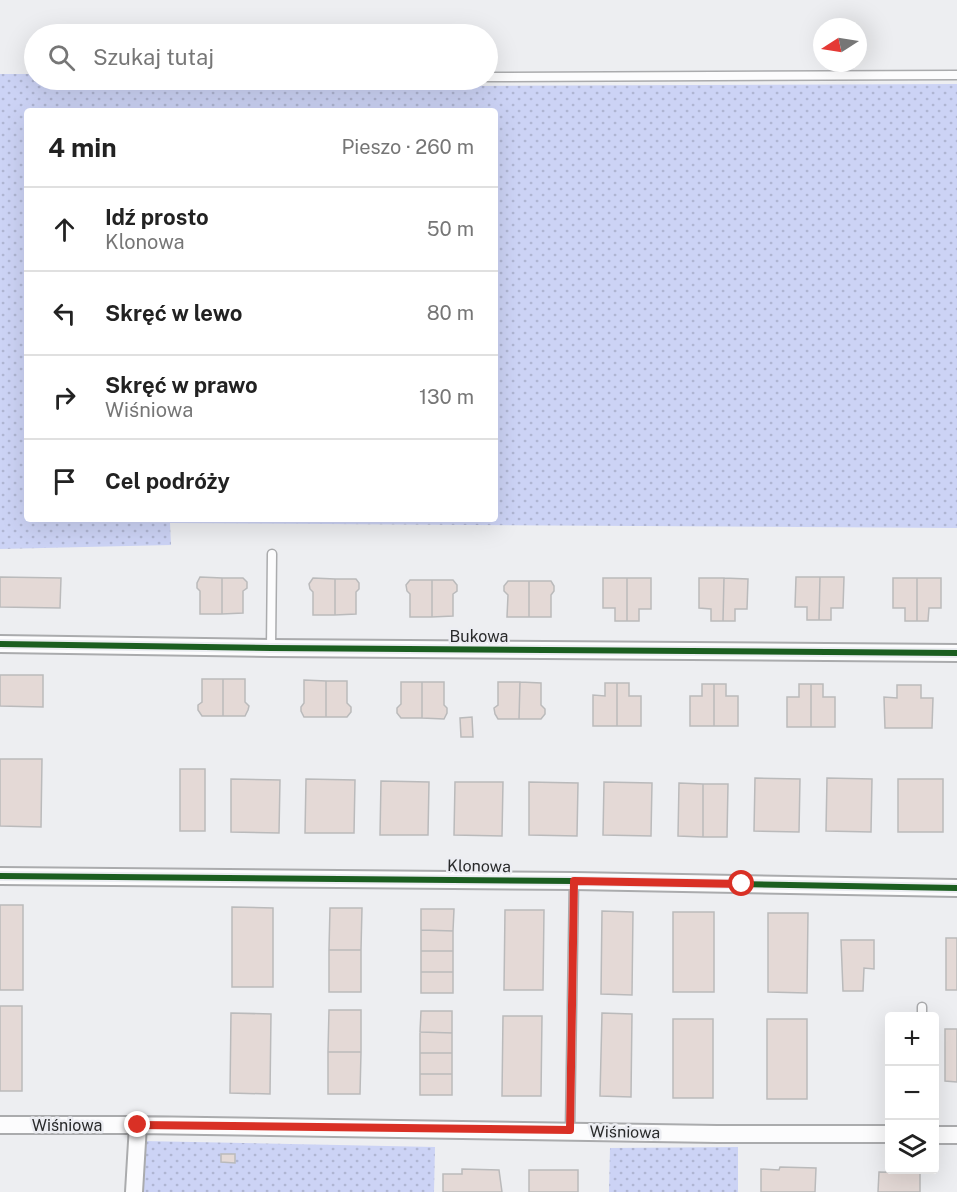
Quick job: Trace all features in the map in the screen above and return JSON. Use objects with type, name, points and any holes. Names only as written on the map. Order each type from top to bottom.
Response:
[{"type":"street","name":"Bukowa","points":[[0,644],[957,653]]},
{"type":"street","name":"Klonowa","points":[[0,876],[574,881],[957,888]]},
{"type":"street","name":"Wiśniowa","points":[[0,1125],[885,1134]]},
{"type":"street","points":[[134,1192],[138,1125]]},
{"type":"street","points":[[939,1135],[957,1135]]},
{"type":"lane","points":[[498,77],[957,75]]},
{"type":"lane","points":[[271,648],[272,554]]},
{"type":"lane","points":[[570,1130],[574,881]]},
{"type":"shaded area","points":[[0,74],[24,74],[24,90],[498,90],[498,86],[957,84],[957,528],[170,523],[171,545],[0,549]]},
{"type":"shaded area","points":[[142,1141],[435,1147],[434,1192],[144,1192]]},
{"type":"shaded area","points":[[738,1147],[738,1192],[609,1192],[610,1148]]},
{"type":"building","points":[[0,577],[61,578],[60,608],[0,607]]},
{"type":"building","points":[[200,577],[222,578],[222,614],[200,614],[200,591],[197,583]]},
{"type":"building","points":[[796,577],[820,577],[819,620],[807,620],[807,607],[795,607]]},
{"type":"building","points":[[820,577],[844,577],[843,608],[831,608],[831,620],[819,620]]},
{"type":"building","points":[[222,578],[243,578],[247,582],[247,588],[243,591],[243,613],[222,614]]},
{"type":"building","points":[[313,578],[335,579],[335,615],[313,615],[313,592],[309,584]]},
{"type":"building","points":[[603,578],[627,578],[627,621],[615,621],[615,608],[603,608]]},
{"type":"building","points":[[627,578],[651,578],[651,609],[639,609],[639,621],[627,621]]},
{"type":"building","points":[[699,578],[724,578],[723,621],[711,621],[711,609],[699,608]]},
{"type":"building","points":[[724,578],[748,579],[747,609],[735,609],[735,621],[723,621]]},
{"type":"building","points":[[893,578],[917,578],[917,621],[905,621],[905,608],[893,608]]},
{"type":"building","points":[[917,578],[941,578],[941,608],[929,608],[928,621],[917,621]]},
{"type":"building","points":[[335,579],[356,579],[359,583],[359,589],[356,592],[356,614],[335,615]]},
{"type":"building","points":[[410,580],[432,580],[432,617],[410,617],[410,594],[406,585]]},
{"type":"building","points":[[432,580],[453,580],[457,585],[457,591],[453,594],[453,616],[432,617]]},
{"type":"building","points":[[508,581],[529,581],[529,617],[507,617],[508,595],[504,591],[504,586]]},
{"type":"building","points":[[529,581],[551,581],[554,591],[551,595],[551,617],[529,617]]},
{"type":"building","points":[[0,675],[43,675],[43,707],[0,706]]},
{"type":"building","points":[[202,679],[223,679],[223,716],[202,716],[198,710],[198,705],[202,702]]},
{"type":"building","points":[[223,679],[245,679],[245,702],[249,706],[245,716],[223,716]]},
{"type":"building","points":[[304,680],[326,681],[326,717],[304,717],[301,707],[304,703]]},
{"type":"building","points":[[326,681],[347,681],[347,703],[351,707],[351,712],[347,717],[326,717]]},
{"type":"building","points":[[401,682],[422,682],[422,718],[401,718],[397,713],[397,708],[401,704]]},
{"type":"building","points":[[422,682],[444,682],[444,705],[447,713],[444,719],[422,718]]},
{"type":"building","points":[[498,682],[520,682],[519,719],[498,719],[495,714],[494,708],[498,705]]},
{"type":"building","points":[[520,682],[541,683],[541,705],[545,709],[545,714],[541,719],[519,719]]},
{"type":"building","points":[[605,683],[617,683],[617,726],[593,726],[593,695],[605,696]]},
{"type":"building","points":[[617,683],[629,683],[629,696],[641,696],[641,726],[617,726]]},
{"type":"building","points":[[702,684],[714,684],[714,726],[690,726],[690,696],[702,696]]},
{"type":"building","points":[[714,684],[726,684],[726,696],[738,696],[738,726],[714,726]]},
{"type":"building","points":[[799,684],[811,684],[811,727],[787,727],[787,697],[799,697]]},
{"type":"building","points":[[811,684],[823,684],[823,697],[835,697],[835,727],[811,727]]},
{"type":"building","points":[[897,685],[921,685],[921,698],[933,698],[932,728],[885,728],[884,697],[897,698]]},
{"type":"building","points":[[472,717],[473,737],[461,737],[460,718]]},
{"type":"building","points":[[0,759],[42,759],[41,827],[0,826]]},
{"type":"building","points":[[180,769],[205,769],[205,831],[180,831]]},
{"type":"building","points":[[755,778],[800,779],[799,832],[754,831]]},
{"type":"building","points":[[827,778],[872,779],[871,832],[826,831]]},
{"type":"building","points":[[231,779],[280,780],[279,833],[231,832]]},
{"type":"building","points":[[306,779],[355,780],[354,833],[305,833]]},
{"type":"building","points":[[898,779],[943,779],[943,832],[898,832]]},
{"type":"building","points":[[381,781],[429,782],[428,835],[380,835]]},
{"type":"building","points":[[455,782],[503,782],[502,836],[454,835]]},
{"type":"building","points":[[529,782],[578,783],[577,836],[529,835]]},
{"type":"building","points":[[604,782],[652,783],[651,836],[603,835]]},
{"type":"building","points":[[679,783],[703,784],[703,837],[678,836]]},
{"type":"building","points":[[703,784],[728,784],[727,837],[703,837]]},
{"type":"building","points":[[0,905],[23,905],[23,990],[0,990]]},
{"type":"building","points":[[232,907],[273,908],[273,987],[232,987]]},
{"type":"building","points":[[330,908],[362,908],[361,950],[329,950]]},
{"type":"building","points":[[421,909],[454,909],[453,931],[421,930]]},
{"type":"building","points":[[505,910],[544,910],[543,990],[504,990]]},
{"type":"building","points":[[602,911],[633,912],[632,995],[601,994]]},
{"type":"building","points":[[673,912],[714,912],[714,992],[673,992]]},
{"type":"building","points":[[768,913],[808,913],[807,993],[768,992]]},
{"type":"building","points":[[421,930],[453,931],[453,951],[421,951]]},
{"type":"building","points":[[946,938],[957,938],[957,990],[946,990]]},
{"type":"building","points":[[841,940],[874,940],[874,969],[864,968],[863,991],[843,991]]},
{"type":"building","points":[[329,950],[361,950],[361,992],[329,992]]},
{"type":"building","points":[[421,951],[453,951],[453,972],[421,972]]},
{"type":"building","points":[[421,972],[453,972],[453,993],[421,993]]},
{"type":"building","points":[[0,1006],[22,1006],[22,1091],[0,1091]]},
{"type":"building","points":[[329,1010],[361,1010],[361,1052],[328,1052]]},
{"type":"building","points":[[421,1011],[452,1011],[452,1033],[420,1032]]},
{"type":"building","points":[[231,1013],[271,1014],[270,1094],[230,1093]]},
{"type":"building","points":[[602,1013],[632,1014],[631,1097],[600,1096]]},
{"type":"building","points":[[503,1016],[542,1016],[541,1096],[502,1096]]},
{"type":"building","points":[[673,1019],[713,1019],[713,1098],[673,1098]]},
{"type":"building","points":[[767,1019],[807,1019],[807,1099],[767,1099]]},
{"type":"building","points":[[945,1029],[957,1029],[957,1082],[945,1081]]},
{"type":"building","points":[[420,1032],[452,1033],[452,1053],[420,1053]]},
{"type":"building","points":[[328,1052],[361,1052],[360,1094],[328,1094]]},
{"type":"building","points":[[420,1053],[452,1053],[452,1074],[420,1074]]},
{"type":"building","points":[[420,1074],[452,1074],[452,1095],[420,1095]]},
{"type":"building","points":[[221,1154],[235,1154],[235,1163],[221,1162]]},
{"type":"building","points":[[780,1167],[816,1168],[815,1192],[761,1192],[761,1169],[779,1170]]},
{"type":"building","points":[[462,1169],[499,1170],[502,1192],[443,1192],[443,1174],[462,1174]]},
{"type":"building","points":[[529,1170],[578,1170],[578,1192],[529,1192]]},
{"type":"building","points":[[879,1172],[920,1174],[920,1192],[878,1192]]},
{"type":"cycle path","points":[[0,644],[957,653]]},
{"type":"cycle path","points":[[0,876],[574,881],[957,888]]},
{"type":"route","points":[[138,1125],[570,1130],[574,881],[742,884]]}]
